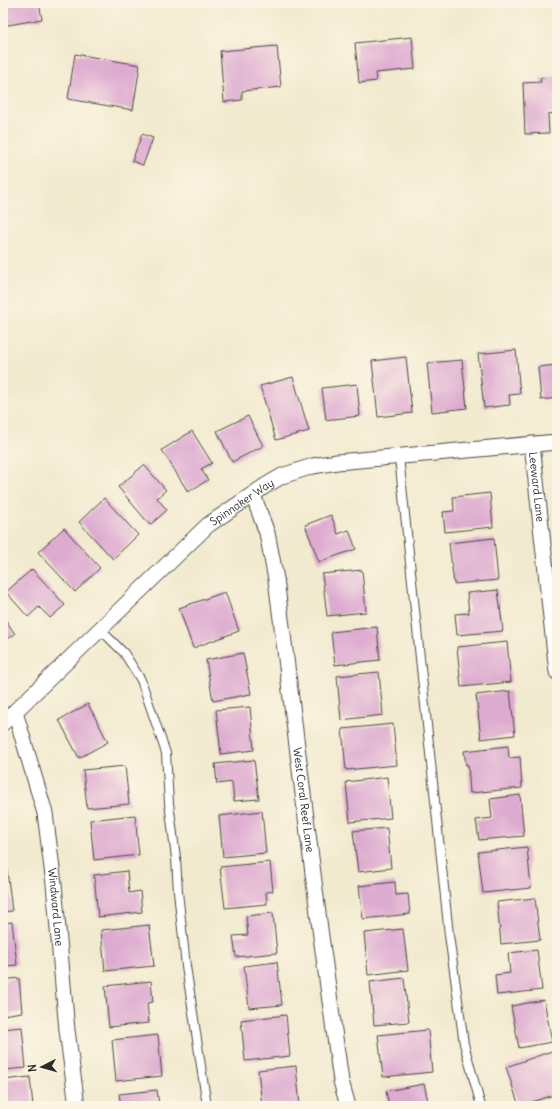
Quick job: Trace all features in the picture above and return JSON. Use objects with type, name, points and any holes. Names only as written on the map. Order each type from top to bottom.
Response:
[{"type":"street","name":"Spinnaker Way","points":[[3,723],[208,525],[282,476],[313,466],[337,462],[557,442]]},
{"type":"street","name":"Leeward Lane","points":[[532,444],[557,672]]},
{"type":"street","name":"West Coral Reef Lane","points":[[253,495],[267,533],[276,579],[321,937],[341,1081],[348,1106]]},
{"type":"street","name":"Windward Lane","points":[[15,712],[45,813],[54,884],[67,1030],[76,1106]]},
{"type":"lane","points":[[399,457],[449,935],[464,1044],[481,1106]]},
{"type":"lane","points":[[100,629],[124,653],[141,680],[166,753],[169,803],[176,858],[186,966],[207,1106]]},
{"type":"building","points":[[3,3],[39,3],[42,19],[3,26]]},
{"type":"building","points":[[412,37],[415,69],[375,73],[376,81],[359,83],[355,43]]},
{"type":"building","points":[[277,46],[281,87],[242,91],[242,100],[224,102],[220,51]]},
{"type":"building","points":[[75,54],[140,65],[133,110],[68,99]]},
{"type":"building","points":[[557,77],[557,113],[548,114],[549,133],[525,134],[523,83],[541,82],[540,78]]},
{"type":"building","points":[[142,134],[153,138],[143,165],[132,161]]},
{"type":"building","points":[[516,350],[520,394],[509,395],[510,405],[484,408],[478,354]]},
{"type":"building","points":[[406,357],[412,413],[378,417],[372,361]]},
{"type":"building","points":[[462,360],[467,408],[432,412],[427,363]]},
{"type":"building","points":[[557,365],[557,398],[541,400],[538,367]]},
{"type":"building","points":[[293,377],[309,431],[276,440],[260,386]]},
{"type":"building","points":[[357,384],[360,416],[326,420],[322,388]]},
{"type":"building","points":[[248,416],[263,446],[232,462],[217,431]]},
{"type":"building","points":[[192,431],[212,463],[201,469],[208,480],[188,492],[162,450]]},
{"type":"building","points":[[144,465],[166,490],[157,498],[167,510],[150,525],[118,487]]},
{"type":"building","points":[[490,493],[493,527],[445,532],[443,512],[454,511],[453,497]]},
{"type":"building","points":[[104,498],[138,535],[113,559],[79,522]]},
{"type":"building","points":[[331,515],[338,534],[349,530],[356,549],[319,562],[305,525]]},
{"type":"building","points":[[64,528],[100,568],[75,592],[38,552]]},
{"type":"building","points":[[494,538],[498,580],[454,584],[449,543]]},
{"type":"building","points":[[32,569],[65,605],[50,618],[39,607],[28,617],[6,592]]},
{"type":"building","points":[[362,570],[366,612],[327,616],[322,574]]},
{"type":"building","points":[[498,590],[503,631],[457,635],[455,614],[469,613],[467,593]]},
{"type":"building","points":[[225,592],[239,631],[193,648],[179,608]]},
{"type":"building","points":[[3,616],[15,634],[3,642]]},
{"type":"building","points":[[377,627],[380,660],[335,665],[331,632]]},
{"type":"building","points":[[507,642],[511,682],[461,687],[457,647]]},
{"type":"building","points":[[243,653],[251,694],[213,701],[206,660]]},
{"type":"building","points":[[379,672],[383,715],[341,720],[337,676]]},
{"type":"building","points":[[510,691],[515,735],[481,739],[476,695]]},
{"type":"building","points":[[88,704],[108,742],[79,758],[59,720]]},
{"type":"building","points":[[250,707],[254,750],[221,754],[216,710]]},
{"type":"building","points":[[393,724],[397,765],[346,770],[342,729]]},
{"type":"building","points":[[508,746],[509,758],[520,757],[522,788],[470,793],[468,765],[466,765],[464,751]]},
{"type":"building","points":[[254,760],[259,799],[234,801],[232,782],[217,784],[215,764]]},
{"type":"building","points":[[125,766],[129,804],[87,808],[83,770]]},
{"type":"building","points":[[387,777],[391,818],[350,822],[346,782]]},
{"type":"building","points":[[520,795],[524,836],[479,840],[476,820],[492,818],[490,799]]},
{"type":"building","points":[[262,811],[266,853],[223,857],[219,816]]},
{"type":"building","points":[[135,815],[139,855],[94,860],[90,820]]},
{"type":"building","points":[[387,828],[391,868],[358,872],[353,831]]},
{"type":"building","points":[[527,847],[531,888],[483,893],[478,852]]},
{"type":"building","points":[[270,862],[273,891],[266,892],[267,904],[225,908],[220,867]]},
{"type":"building","points":[[3,870],[7,870],[12,911],[3,912]]},
{"type":"building","points":[[127,871],[129,893],[140,891],[142,912],[98,917],[94,875]]},
{"type":"building","points":[[395,882],[396,895],[408,894],[410,914],[363,919],[359,886]]},
{"type":"building","points":[[535,898],[540,940],[501,944],[497,902]]},
{"type":"building","points":[[273,913],[277,953],[236,957],[233,936],[248,935],[246,916]]},
{"type":"building","points":[[12,922],[17,965],[3,966],[3,923]]},
{"type":"building","points":[[149,925],[154,966],[105,971],[101,930]]},
{"type":"building","points":[[403,929],[408,970],[368,975],[364,933]]},
{"type":"building","points":[[537,950],[542,990],[497,995],[495,975],[510,973],[508,953]]},
{"type":"building","points":[[277,962],[282,1005],[249,1008],[244,966]]},
{"type":"building","points":[[19,978],[22,1012],[3,1015],[3,980]]},
{"type":"building","points":[[404,978],[409,1022],[374,1025],[370,982]]},
{"type":"building","points":[[151,981],[153,1002],[147,1003],[149,1023],[109,1027],[105,986]]},
{"type":"building","points":[[544,1000],[552,1042],[519,1048],[511,1006]]},
{"type":"building","points":[[286,1015],[290,1056],[245,1061],[241,1020]]},
{"type":"building","points":[[22,1027],[26,1068],[3,1070],[3,1029]]},
{"type":"building","points":[[428,1030],[432,1072],[383,1077],[378,1035]]},
{"type":"building","points":[[158,1035],[162,1076],[116,1081],[112,1040]]},
{"type":"building","points":[[552,1051],[557,1067],[557,1094],[519,1106],[506,1067]]},
{"type":"building","points":[[296,1066],[300,1106],[262,1106],[258,1070]]},
{"type":"building","points":[[30,1077],[33,1106],[3,1106],[3,1080]]},
{"type":"building","points":[[424,1084],[429,1106],[389,1106],[386,1091]]},
{"type":"building","points":[[157,1090],[159,1106],[121,1106],[119,1094]]}]
